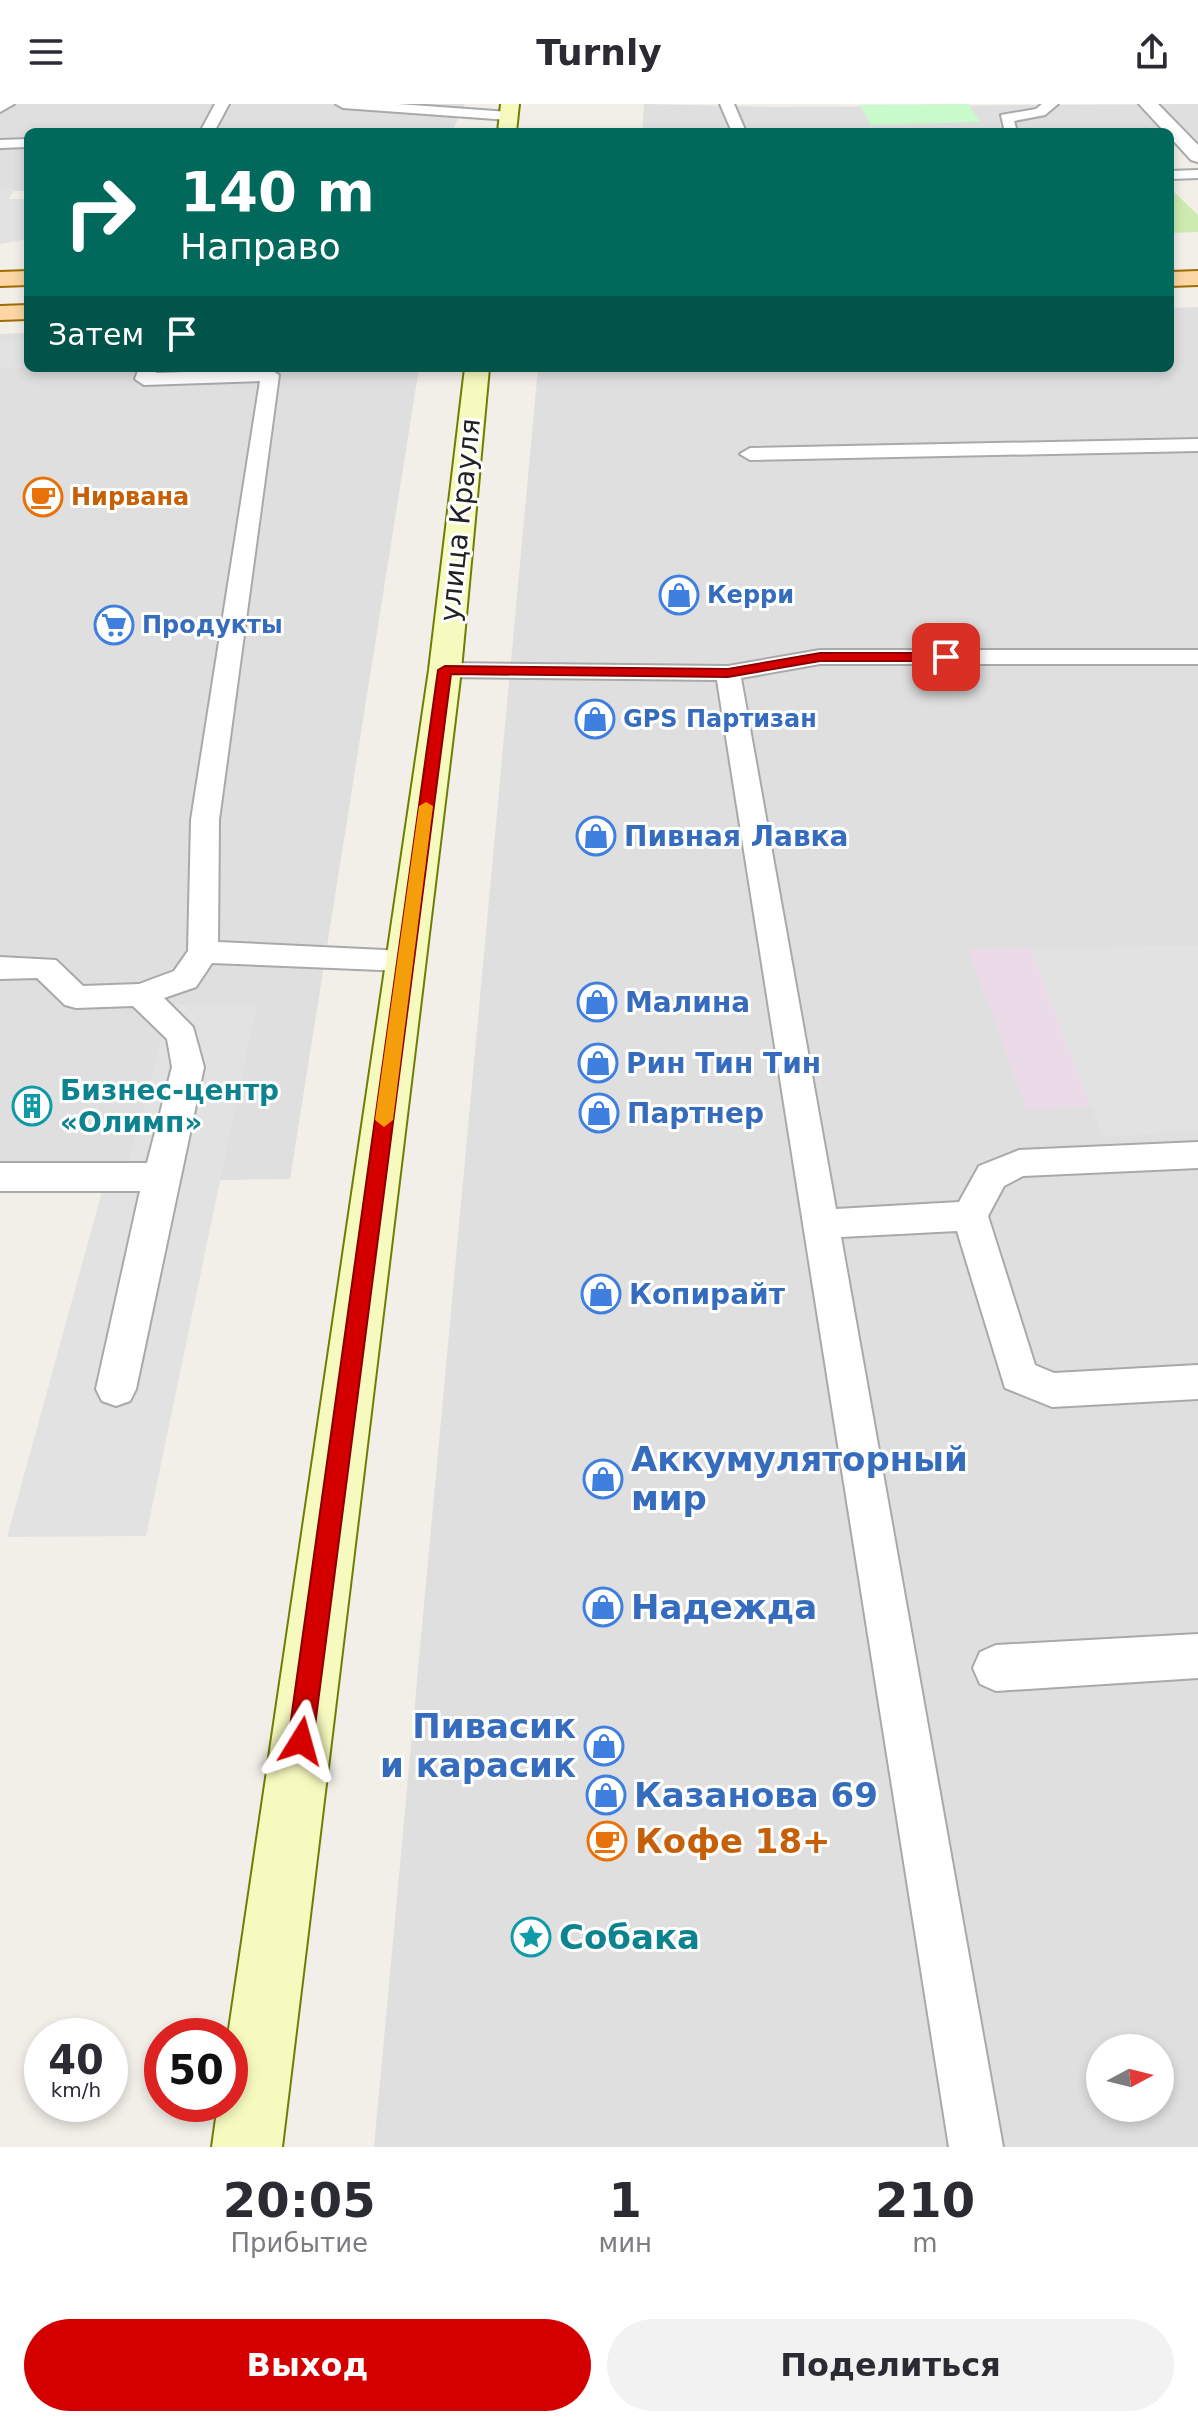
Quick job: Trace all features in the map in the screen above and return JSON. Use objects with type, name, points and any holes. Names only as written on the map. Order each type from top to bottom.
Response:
[{"type":"main road","points":[[0,279],[24,278]]},
{"type":"main road","points":[[1174,279],[1198,278]]},
{"type":"main road","points":[[0,313],[24,312]]},
{"type":"main road","name":"улица Крауля","points":[[247,2147],[445,670],[477,372]]},
{"type":"street","points":[[1148,104],[1171,128]]},
{"type":"street","points":[[1174,131],[1198,156]]},
{"type":"lane","points":[[0,108],[7,104]]},
{"type":"lane","points":[[209,128],[222,104]]},
{"type":"lane","points":[[343,104],[509,117]]},
{"type":"lane","points":[[727,104],[737,128]]},
{"type":"lane","points":[[1011,128],[1006,118],[1040,112],[1051,104]]},
{"type":"lane","points":[[0,144],[24,143]]},
{"type":"lane","points":[[1174,175],[1198,174]]},
{"type":"lane","points":[[0,968],[45,967],[76,997],[141,995],[185,979],[203,952],[205,820],[270,375],[144,379],[147,372]]},
{"type":"lane","points":[[750,454],[1198,445]]},
{"type":"lane","points":[[445,670],[728,673],[820,657],[1198,657]]},
{"type":"lane","points":[[728,673],[976,2147]]},
{"type":"lane","points":[[203,952],[405,961]]},
{"type":"lane","points":[[116,1389],[188,1067],[182,1035],[141,995]]},
{"type":"lane","points":[[1198,1155],[1019,1163],[991,1176],[970,1216],[1019,1376],[1052,1390],[1198,1382]]},
{"type":"lane","points":[[0,1177],[161,1177]]},
{"type":"lane","points":[[821,1224],[970,1216]]},
{"type":"lane","points":[[996,1668],[1198,1656]]},
{"type":"shaded area","points":[[0,104],[465,104],[454,128],[24,128],[24,191],[0,191]]},
{"type":"shaded area","points":[[644,104],[773,107],[1198,104],[1198,143],[1174,146],[1174,128],[642,128]]},
{"type":"shaded area","points":[[0,188],[15,188],[9,199],[24,199],[24,240],[0,244]]},
{"type":"shaded area","points":[[1198,307],[1198,2147],[374,2147],[538,372],[1174,372],[1174,308]]},
{"type":"shaded area","points":[[24,333],[24,372],[418,372],[290,1179],[0,1183],[0,334]]},
{"type":"shaded area","points":[[24,340],[24,368],[0,369],[0,341]]},
{"type":"shaded area","points":[[1198,946],[1198,1131],[1103,1137],[1030,947]]},
{"type":"shaded area","points":[[1030,947],[1094,1106],[1027,1110],[968,950]]},
{"type":"shaded area","points":[[257,1003],[146,1536],[7,1537],[103,1188],[122,1187],[171,1004]]},
{"type":"green space","points":[[968,104],[980,122],[871,125],[860,105]]},
{"type":"green space","points":[[1174,192],[1198,215],[1198,232],[1174,233]]},
{"type":"slow traffic","points":[[384,1120],[426,806]]},
{"type":"place","name":"Нирвана","points":[[43,497]]},
{"type":"place","name":"Керри","points":[[679,595]]},
{"type":"place","name":"Продукты","points":[[114,625]]},
{"type":"place","name":"GPS Партизан","points":[[595,719]]},
{"type":"place","name":"Пивная Лавка","points":[[596,836]]},
{"type":"place","name":"Малина","points":[[597,1002]]},
{"type":"place","name":"Рин Тин Тин","points":[[598,1063]]},
{"type":"place","name":"Бизнес-центр «Олимп»","points":[[32,1106]]},
{"type":"place","name":"Партнер","points":[[599,1113]]},
{"type":"place","name":"Копирайт","points":[[601,1294]]},
{"type":"place","name":"Аккумуляторный мир","points":[[603,1479]]},
{"type":"place","name":"Надежда","points":[[603,1607]]},
{"type":"place","name":"Пивасик и карасик","points":[[604,1746]]},
{"type":"place","name":"Казанова 69","points":[[606,1795]]},
{"type":"place","name":"Кофе 18+","points":[[607,1841]]},
{"type":"place","name":"Собака","points":[[531,1937]]},
{"type":"route","points":[[301,1741],[445,670],[728,673],[820,657],[946,657]]}]
